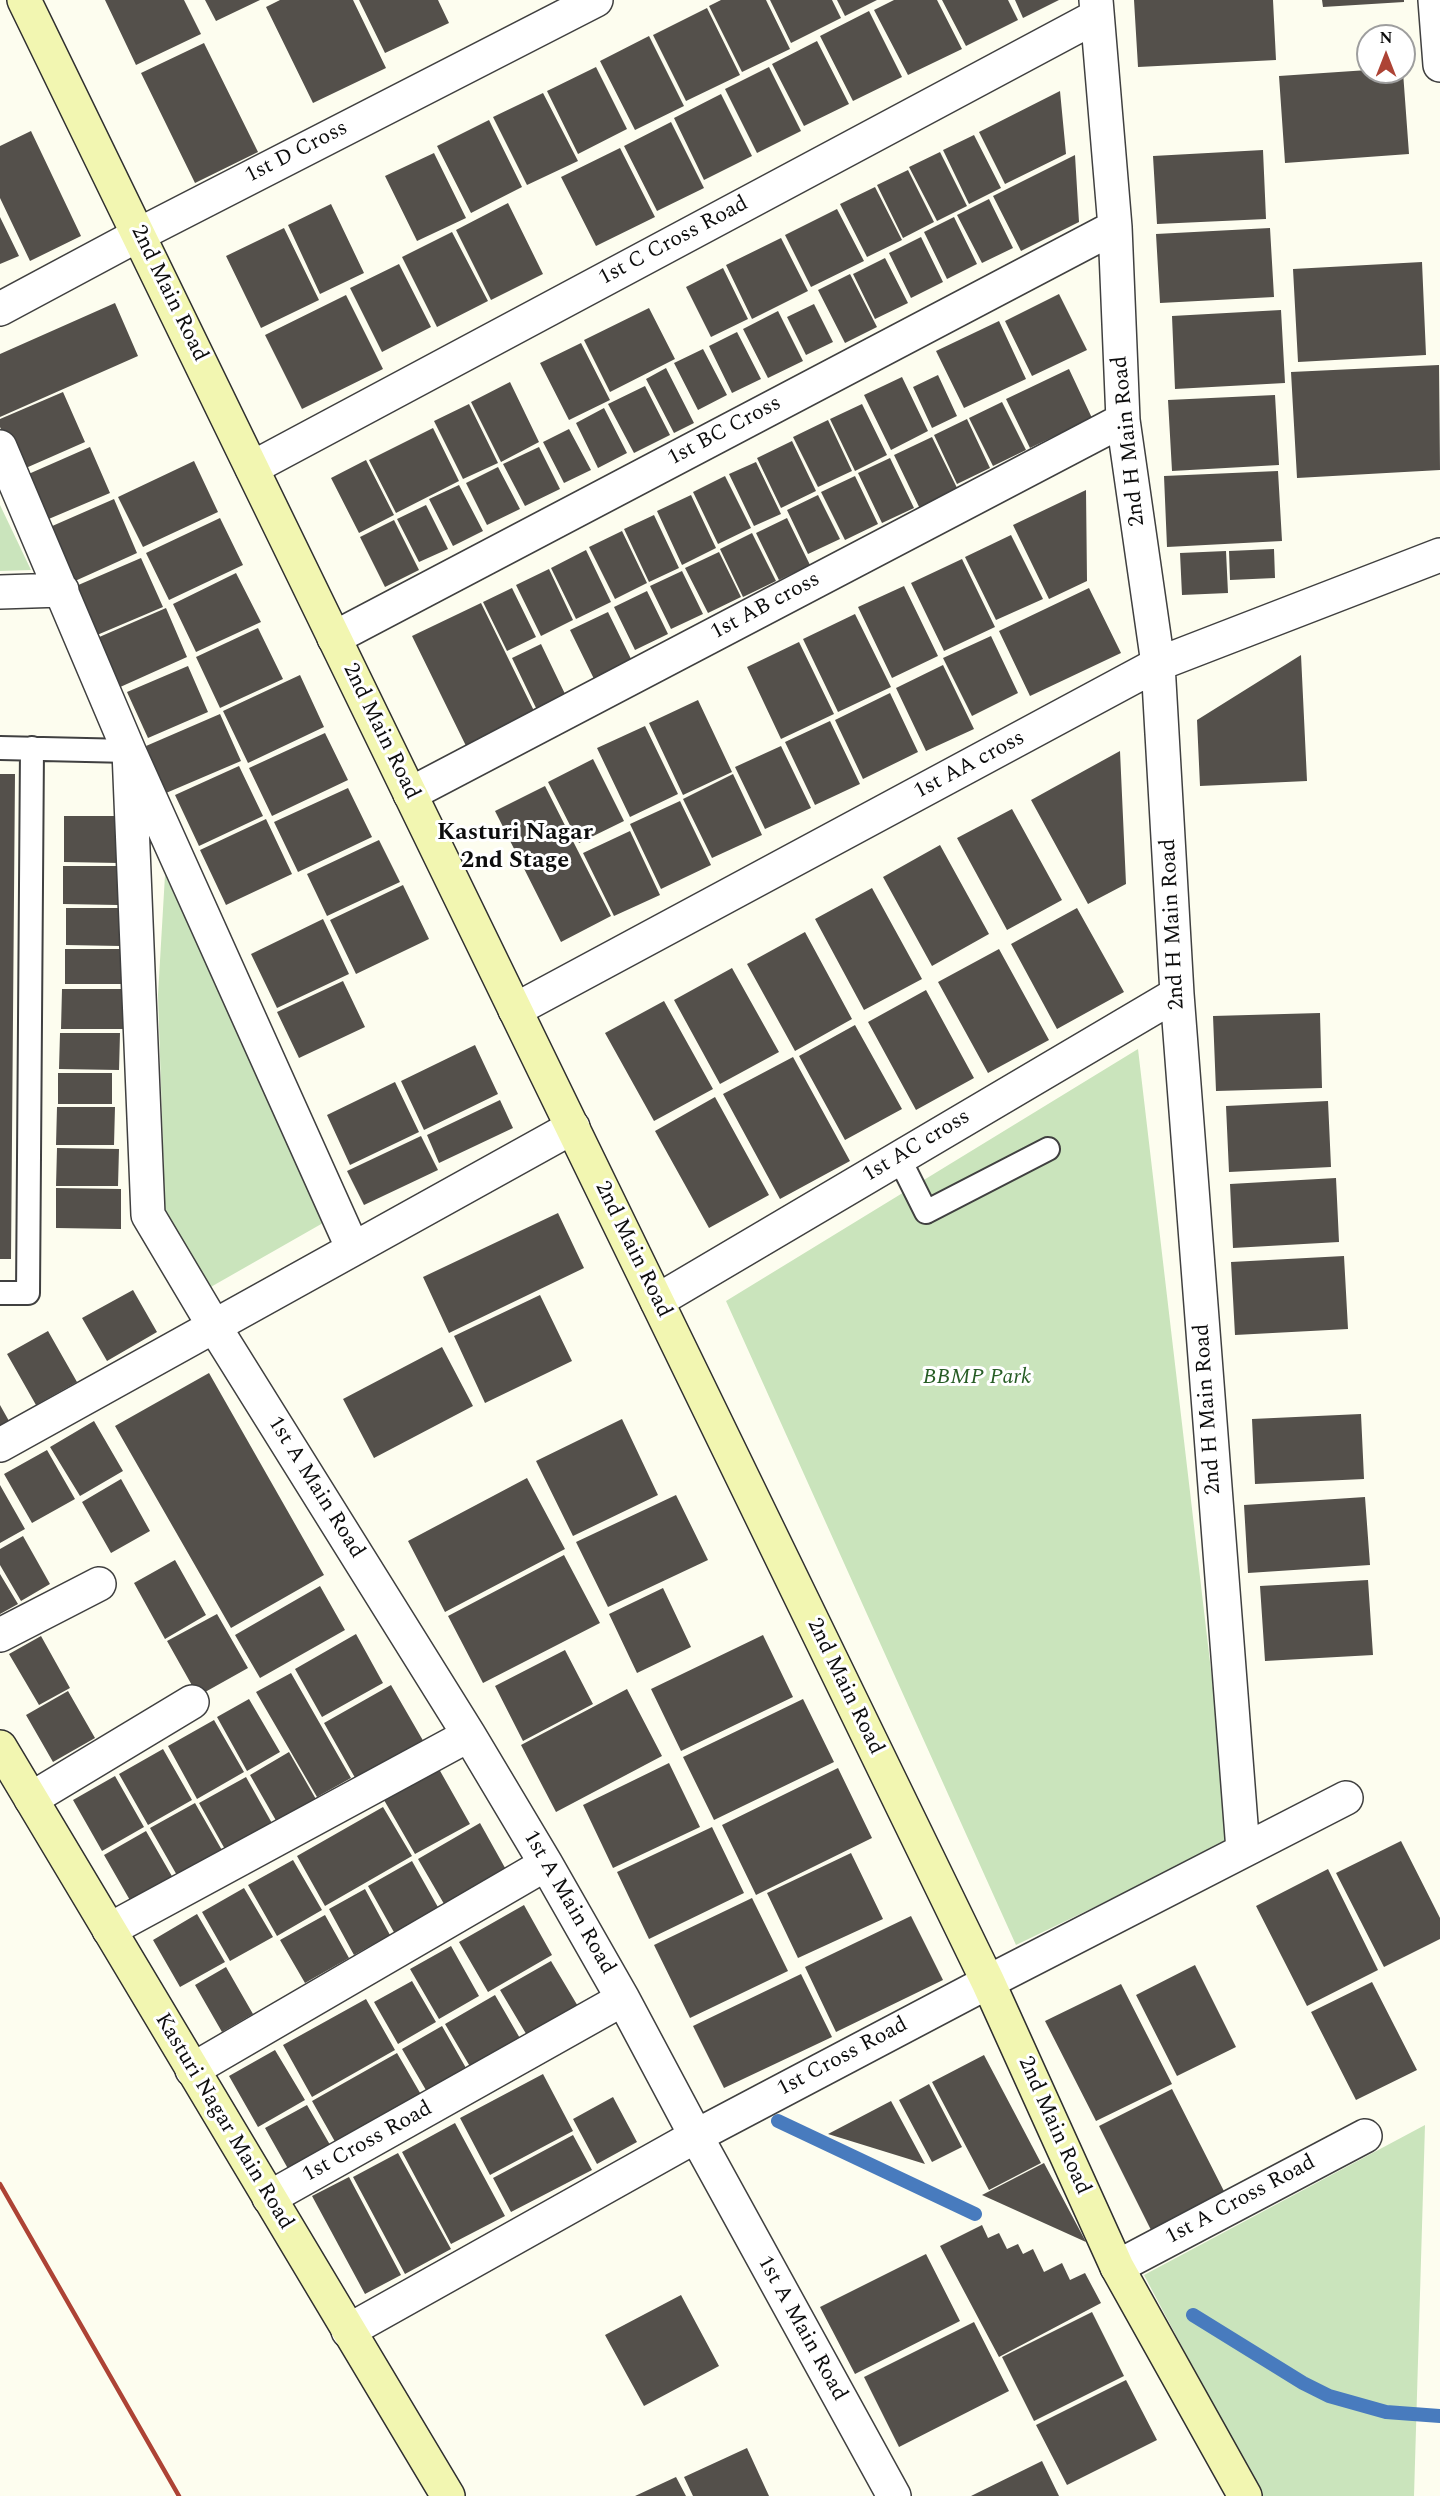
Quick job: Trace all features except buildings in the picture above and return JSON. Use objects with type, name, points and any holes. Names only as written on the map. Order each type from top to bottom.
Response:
[{"type":"main road","name":"2nd Main Road","points":[[24,0],[988,1982],[1117,2268],[1245,2496]]},
{"type":"main road","name":"Kasturi Nagar Main Road","points":[[0,1747],[448,2496]]},
{"type":"street","name":"1st D Cross","points":[[0,309],[138,235],[596,0]]},
{"type":"street","points":[[1435,0],[1440,65]]},
{"type":"street","name":"2nd H Main Road","points":[[1096,8],[1115,227],[1123,420],[1158,664],[1177,994],[1243,1850]]},
{"type":"street","name":"1st C Cross Road","points":[[252,468],[1096,8]]},
{"type":"street","name":"1st BC Cross","points":[[334,638],[1115,227]]},
{"type":"street","name":"1st AB cross","points":[[410,794],[1123,420]]},
{"type":"street","points":[[0,447],[129,751],[354,1248]]},
{"type":"street","name":"1st AA cross","points":[[515,1010],[1158,664],[1440,555]]},
{"type":"street","points":[[0,592],[62,590]]},
{"type":"street","name":"1st A Main Road","points":[[129,751],[148,1215],[546,1864],[623,1999],[894,2496]]},
{"type":"street","name":"1st AC cross","points":[[657,1301],[1177,994]]},
{"type":"street","points":[[0,1445],[573,1127]]},
{"type":"street","points":[[0,1635],[99,1584]]},
{"type":"street","points":[[31,1798],[192,1702]]},
{"type":"street","points":[[109,1929],[469,1735]]},
{"type":"street","name":"1st Cross Road","points":[[348,2331],[696,2136],[988,1982],[1346,1798]]},
{"type":"street","points":[[192,2070],[546,1864]]},
{"type":"street","name":"1st Cross Road","points":[[269,2198],[623,1999]]},
{"type":"street","name":"1st A Cross Road","points":[[1117,2268],[1365,2136]]},
{"type":"lane","points":[[0,748],[129,751]]},
{"type":"lane","points":[[0,1293],[28,1293],[32,748]]},
{"type":"lane","points":[[898,1158],[926,1212],[1048,1149]]},
{"type":"green space","points":[[0,505],[31,570],[0,571]]},
{"type":"green space","points":[[165,875],[330,1219],[209,1288],[165,1209],[158,995]]},
{"type":"green space","name":"BBMP Park","points":[[1138,1049],[1231,1841],[1016,1945],[726,1301]]},
{"type":"green space","points":[[1425,2125],[1414,2496],[1261,2496],[1144,2275]]},
{"type":"waterway","points":[[778,2121],[975,2214]]},
{"type":"waterway","points":[[1193,2315],[1303,2383],[1329,2396],[1386,2412],[1440,2416]]},
{"type":"railway","points":[[0,2184],[179,2496]]},
{"type":"district","name":"Kasturi Nagar 2nd Stage","points":[[515,848]]}]
